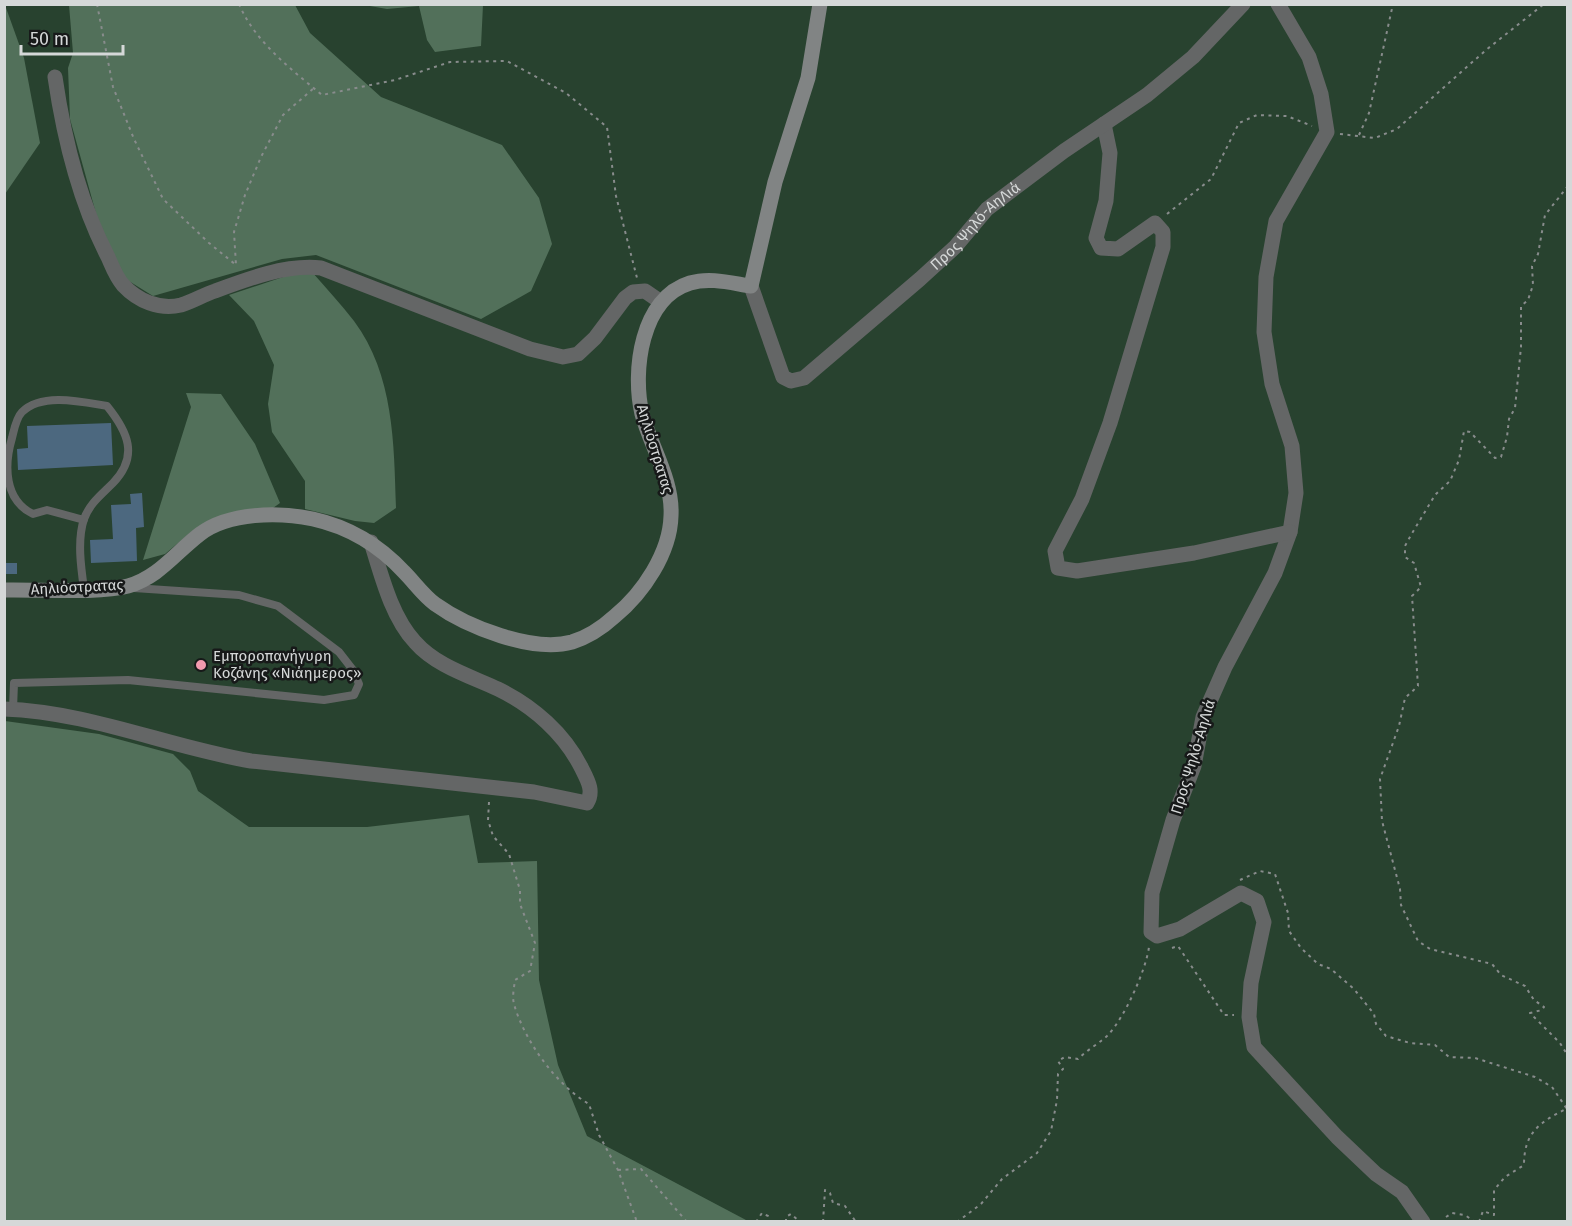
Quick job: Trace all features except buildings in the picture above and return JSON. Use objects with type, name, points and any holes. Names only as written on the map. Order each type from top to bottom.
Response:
[{"type":"street","points":[[54,77],[62,125],[89,215],[121,283],[134,295],[148,303],[165,307],[182,304],[215,291],[294,267],[321,268],[530,349],[563,357],[586,349],[626,298],[641,291],[661,302],[681,287],[699,281],[751,286],[775,182],[808,78],[820,4]]},
{"type":"street","name":"Προς Ψηλό-ΑηΛιά","points":[[751,286],[783,377],[790,381],[804,378],[955,247],[987,209],[1147,95],[1193,57],[1243,4]]},
{"type":"street","points":[[1278,4],[1309,57],[1322,94],[1327,132]]},
{"type":"street","points":[[1104,124],[1110,153],[1106,201],[1096,238],[1101,248],[1118,249],[1155,223],[1163,232],[1160,257],[1110,423],[1082,499],[1055,551],[1058,568],[1089,570],[1194,553],[1290,532]]},
{"type":"street","name":"Προς Ψηλό-ΑηΛιά","points":[[1154,934],[1152,893],[1173,820],[1194,766],[1203,717],[1225,667],[1275,573],[1290,532],[1296,493],[1292,446],[1272,384],[1264,332],[1266,277],[1276,221],[1327,132]]},
{"type":"street","name":"Αηλιόστρατας","points":[[4,590],[125,587],[165,567],[206,529],[239,519],[285,515],[313,519],[342,528],[371,542],[433,602],[474,626],[535,643],[558,644],[587,636],[618,614],[656,567],[672,517],[662,470],[643,418],[639,392],[644,341],[661,302]]},
{"type":"street","points":[[9,709],[77,716],[215,755],[251,761],[491,787],[546,794],[586,803],[591,796],[590,786],[572,749],[545,721],[500,690],[440,662],[414,642],[390,598],[371,542]]},
{"type":"street","points":[[1154,934],[1180,928],[1241,893],[1257,901],[1264,922],[1251,983],[1249,1017],[1254,1047],[1337,1137],[1376,1174],[1402,1192],[1424,1221]]},
{"type":"lane","points":[[84,520],[47,510],[33,514],[23,509],[12,489],[5,462],[16,422],[22,412],[39,403],[72,400],[107,406],[123,426],[129,448],[124,470],[96,498],[84,520],[81,562],[84,589]]},
{"type":"lane","points":[[4,684],[118,680],[324,700],[354,695],[359,684],[353,670],[339,652],[278,606],[239,595],[125,587]]},
{"type":"lane","points":[[9,709],[14,683]]},
{"type":"path","points":[[97,4],[113,87],[134,139],[163,199],[236,265],[234,232],[245,195],[261,157],[284,115],[314,88]]},
{"type":"path","points":[[239,4],[248,24],[322,95],[395,80],[450,62],[507,62],[566,93],[608,127],[616,196],[641,291]]},
{"type":"path","points":[[1359,135],[1369,113],[1393,4]]},
{"type":"path","points":[[1155,223],[1211,179],[1239,123],[1257,115],[1287,116],[1327,132],[1375,138],[1397,129],[1519,22],[1544,4]]},
{"type":"path","points":[[1568,186],[1545,214],[1538,254],[1532,266],[1533,285],[1528,300],[1521,306],[1521,347],[1515,408],[1509,418],[1507,437],[1501,457],[1495,458],[1470,432],[1464,431],[1459,460],[1450,481],[1435,495],[1405,546],[1405,557],[1414,563],[1420,587],[1412,596],[1418,686],[1405,698],[1399,726],[1380,779],[1382,821],[1400,890],[1401,905],[1418,941],[1430,949],[1492,964],[1501,975],[1525,986],[1534,1000],[1544,1007],[1542,1010],[1530,1012],[1560,1043],[1568,1056]]},
{"type":"path","points":[[491,787],[488,820],[493,836],[509,854],[520,890],[520,904],[535,943],[531,971],[515,980],[513,1001],[524,1029],[543,1058],[576,1096],[589,1104],[598,1135],[618,1170],[637,1221]]},
{"type":"path","points":[[1241,893],[1240,878],[1260,871],[1275,874],[1288,913],[1289,931],[1318,964],[1331,969],[1354,989],[1374,1014],[1376,1024],[1386,1036],[1410,1043],[1435,1045],[1449,1057],[1475,1058],[1535,1077],[1551,1087],[1567,1108],[1534,1131],[1524,1146],[1524,1165],[1505,1177],[1494,1190],[1494,1215],[1483,1211],[1477,1221],[1465,1215],[1452,1213],[1446,1217]]},
{"type":"path","points":[[1154,934],[1151,945],[1154,952]]},
{"type":"path","points":[[957,1221],[981,1204],[1002,1179],[1037,1153],[1051,1131],[1057,1100],[1058,1074],[1063,1069],[1058,1060],[1065,1057],[1078,1059],[1091,1046],[1106,1037],[1123,1018],[1147,959],[1154,934]]},
{"type":"path","points":[[1170,948],[1178,946],[1224,1015],[1249,1017]]},
{"type":"path","points":[[618,1170],[641,1169],[687,1221]]},
{"type":"path","points":[[823,1221],[825,1190],[830,1193],[833,1203],[845,1206],[856,1221]]},
{"type":"path","points":[[756,1221],[762,1213],[770,1221]]},
{"type":"path","points":[[786,1221],[786,1217],[790,1214],[800,1221]]},
{"type":"green space","points":[[5,5],[1567,5],[1567,1221],[5,1222]]},
{"type":"green space","points":[[5,5],[24,58],[40,143],[5,194]]},
{"type":"green space","points":[[69,5],[295,5],[310,33],[381,97],[502,145],[539,198],[552,244],[531,291],[481,319],[316,255],[282,259],[153,296],[124,278],[97,217],[70,119],[68,68],[73,53]]},
{"type":"green space","points":[[364,5],[483,5],[481,46],[435,52],[427,40],[419,6],[387,9]]},
{"type":"green space","points":[[298,272],[312,272],[354,321],[377,364],[384,387],[392,435],[396,508],[374,523],[355,521],[305,509],[305,481],[272,432],[268,404],[274,365],[254,321],[229,295]]},
{"type":"green space","points":[[186,393],[221,394],[255,444],[280,503],[273,508],[191,532],[165,554],[143,560],[191,407]]},
{"type":"green space","points":[[5,721],[99,734],[173,754],[190,771],[198,791],[249,827],[367,827],[469,815],[478,863],[537,861],[539,980],[558,1065],[587,1136],[746,1220],[5,1221]]},
{"type":"place","name":"Εμποροπανήγυρη Κοζάνης «Νιάημερος»","points":[[201,665]]}]
